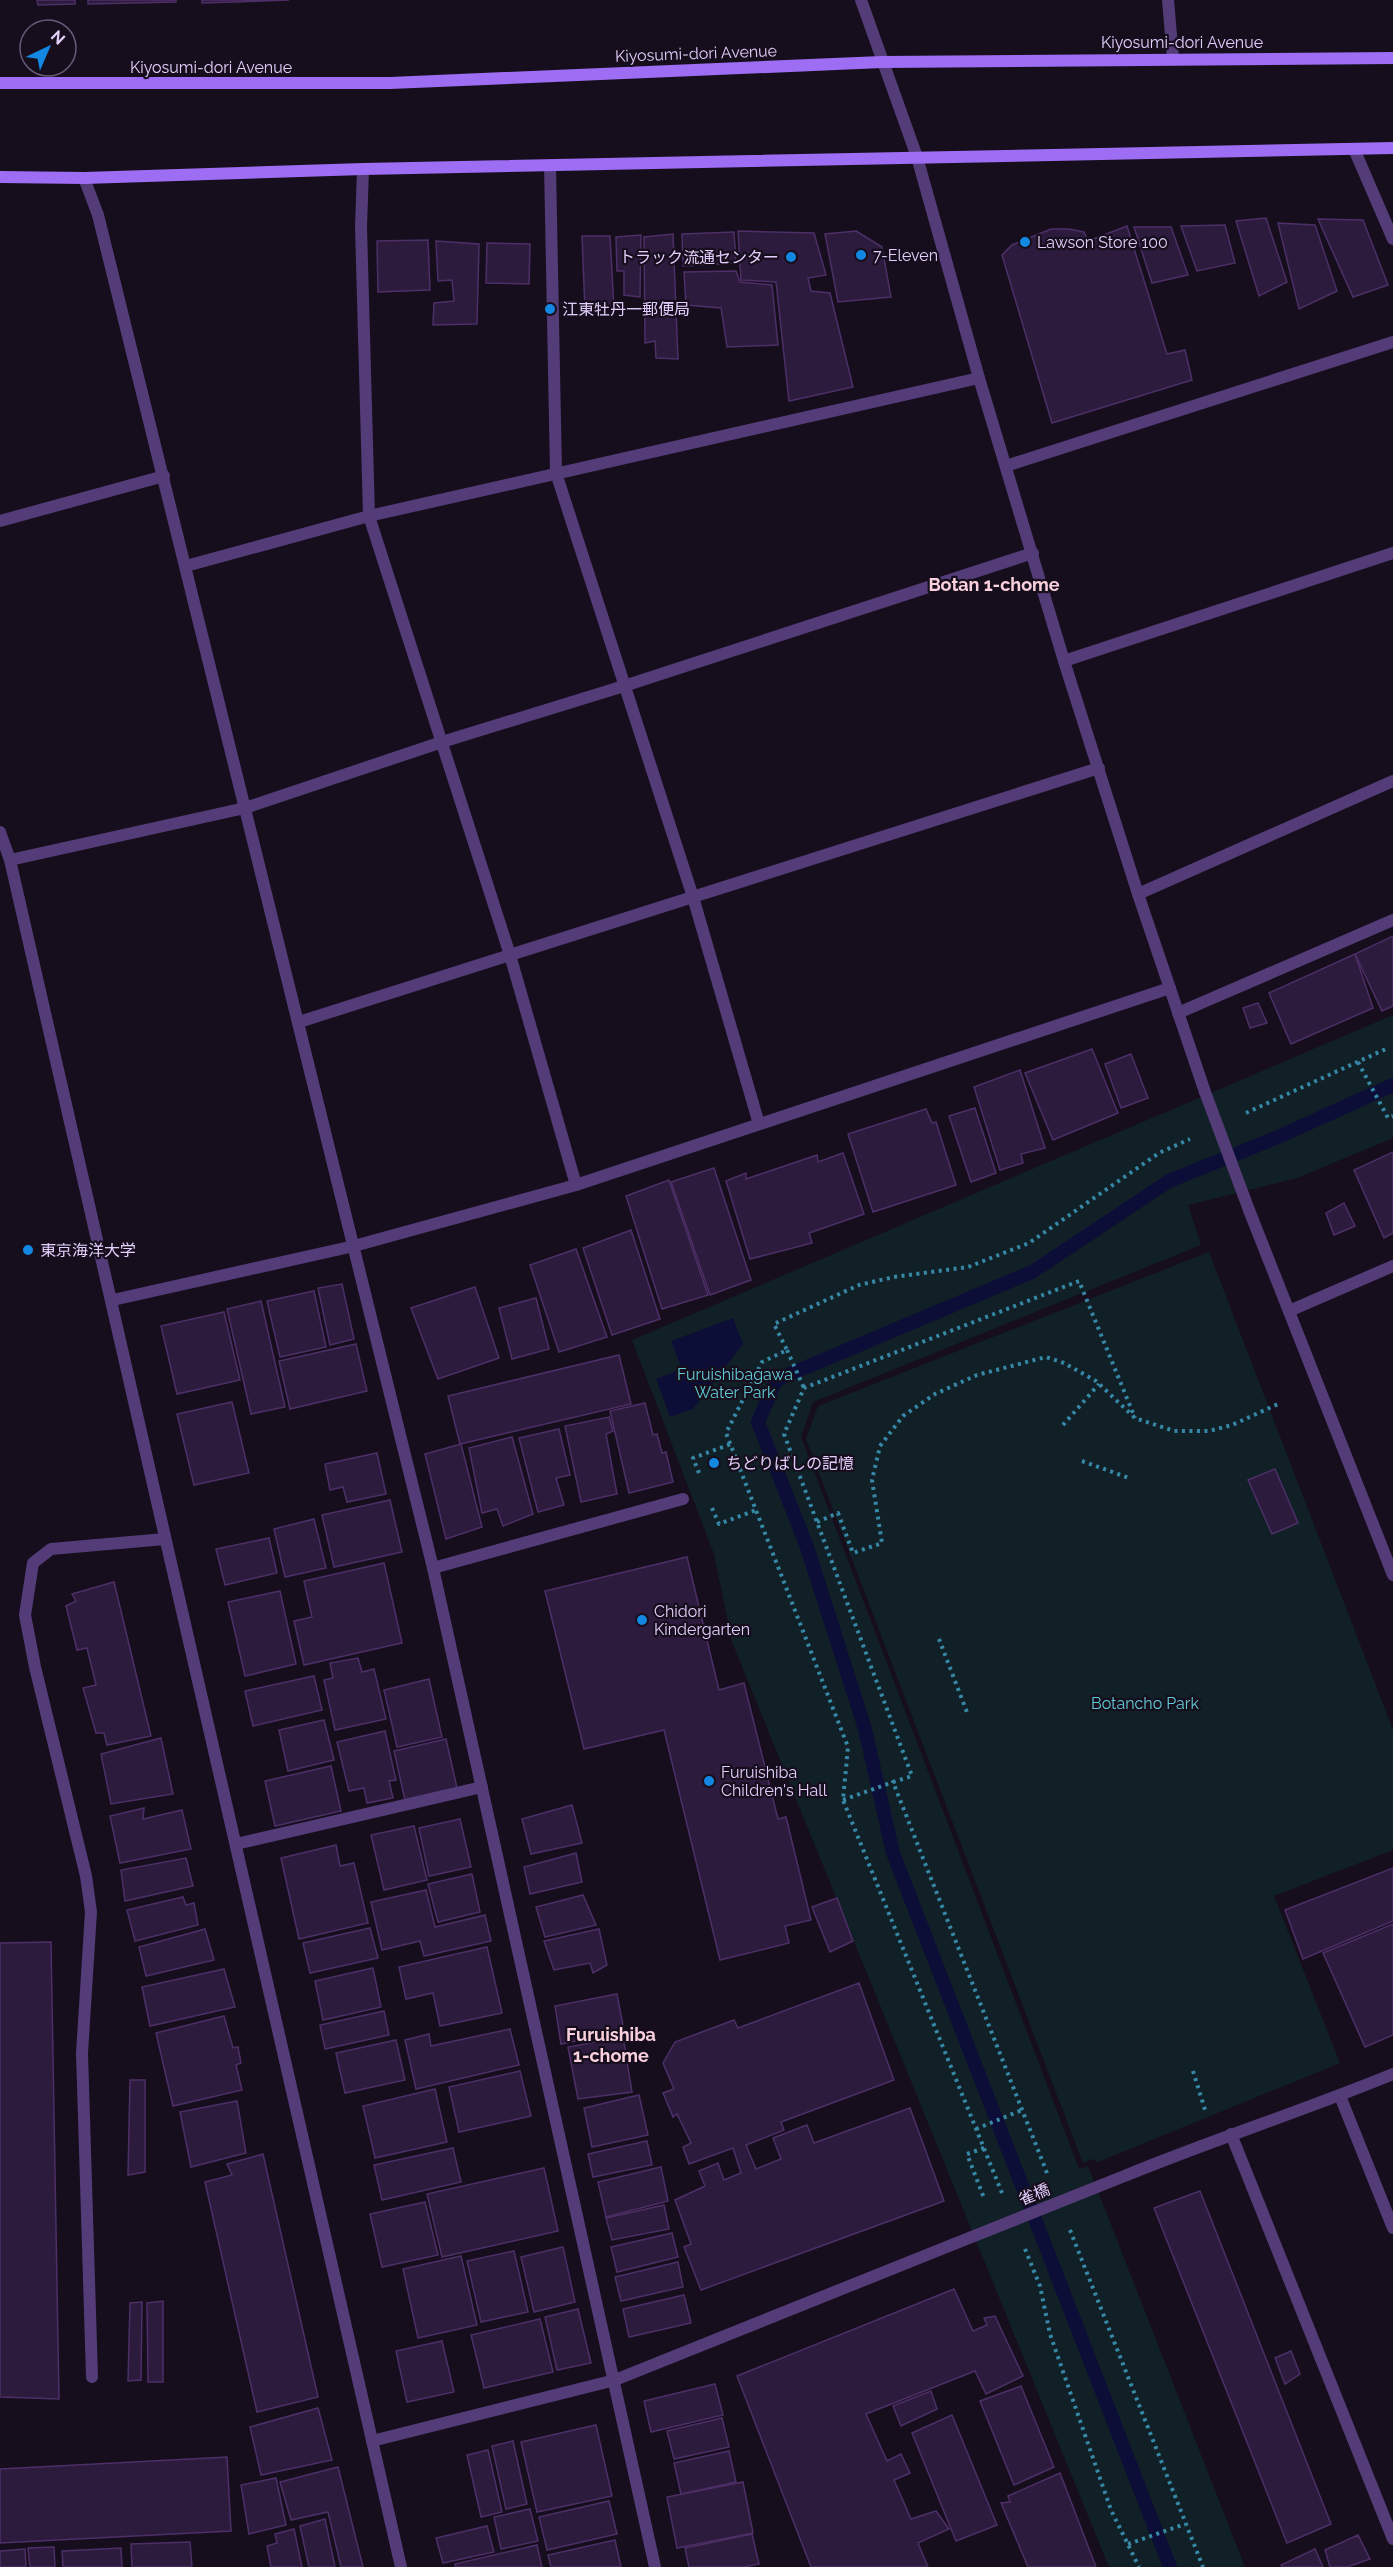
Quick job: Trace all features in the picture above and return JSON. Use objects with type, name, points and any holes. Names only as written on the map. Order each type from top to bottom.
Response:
[{"type":"main road","name":"Kiyosumi-dori Avenue","points":[[0,84],[390,83],[882,62],[1393,58]]},
{"type":"main road","points":[[0,177],[84,178],[363,169],[1393,148]]},
{"type":"street","points":[[861,0],[917,157],[979,378],[1064,661],[1178,1013],[1249,1209],[1393,1575]]},
{"type":"street","points":[[1168,0],[1173,58]]},
{"type":"street","points":[[1354,149],[1393,239]]},
{"type":"street","points":[[550,165],[556,473],[693,897],[759,1124]]},
{"type":"street","points":[[363,169],[361,226],[369,516],[510,956],[576,1185]]},
{"type":"street","points":[[84,178],[98,215],[164,476],[433,1568],[656,2567]]},
{"type":"street","points":[[1006,466],[1393,342]]},
{"type":"street","points":[[186,566],[369,516],[979,378]]},
{"type":"street","points":[[0,521],[164,476]]},
{"type":"street","points":[[10,860],[245,808],[442,742],[624,686],[1033,553]]},
{"type":"street","points":[[1064,661],[1393,553]]},
{"type":"street","points":[[299,1022],[1099,768]]},
{"type":"street","points":[[1138,894],[1393,781]]},
{"type":"street","points":[[0,832],[10,860],[113,1300],[165,1539],[401,2567]]},
{"type":"street","points":[[1178,1013],[1393,920]]},
{"type":"street","points":[[113,1300],[354,1246],[576,1185],[1170,987]]},
{"type":"street","points":[[1289,1311],[1393,1266]]},
{"type":"street","points":[[433,1568],[683,1499]]},
{"type":"street","points":[[92,2377],[82,2053],[91,1912],[86,1876],[35,1667],[26,1615],[33,1563],[51,1549],[165,1539]]},
{"type":"street","points":[[236,1844],[483,1787]]},
{"type":"street","name":"雀橋","points":[[372,2441],[615,2380],[1214,2139],[1340,2096],[1393,2073]]},
{"type":"street","points":[[1340,2096],[1393,2228]]},
{"type":"street","points":[[1231,2134],[1393,2539]]},
{"type":"path","points":[[1243,1115],[1388,1048]]},
{"type":"path","points":[[1358,1062],[1391,1117]]},
{"type":"path","points":[[804,1388],[774,1324],[859,1285],[894,1276],[968,1267],[1029,1243],[1159,1153],[1191,1138]]},
{"type":"path","points":[[843,1800],[912,1776],[784,1434],[804,1388],[1079,1281],[1135,1418]]},
{"type":"path","points":[[787,1350],[762,1362],[726,1434],[848,1747],[843,1800],[1006,2201]]},
{"type":"path","points":[[817,1522],[838,1514],[853,1553],[882,1543],[872,1480],[880,1446],[903,1416],[935,1394],[978,1375],[1046,1357],[1065,1364],[1099,1384],[1135,1418],[1174,1431],[1209,1431],[1232,1425],[1278,1404]]},
{"type":"path","points":[[1063,1425],[1099,1384]]},
{"type":"path","points":[[693,1458],[731,1444]]},
{"type":"path","points":[[1082,1461],[1129,1478]]},
{"type":"path","points":[[711,1503],[719,1524],[756,1510]]},
{"type":"path","points":[[939,1640],[968,1716]]},
{"type":"path","points":[[893,1782],[1048,2175]]},
{"type":"path","points":[[1193,2072],[1214,2139]]},
{"type":"path","points":[[976,2128],[1022,2110]]},
{"type":"path","points":[[984,2148],[967,2154],[996,2227]]},
{"type":"path","points":[[1070,2230],[1203,2567]]},
{"type":"path","points":[[1023,2244],[1040,2286],[1057,2356],[1112,2510],[1139,2567]]},
{"type":"path","points":[[1128,2544],[1185,2524]]},
{"type":"green space","name":"Furuishibagawa Water Park","points":[[1393,1015],[1393,1138],[1297,1178],[1188,1205],[1201,1245],[813,1402],[801,1437],[1079,2169],[1088,2166],[1245,2567],[1109,2567],[732,1642],[714,1554],[632,1340]]},
{"type":"green space","name":"Botancho Park","points":[[1209,1252],[1393,1730],[1393,1850],[1274,1896],[1340,2063],[1098,2162],[1093,2159],[1083,2163],[806,1439],[818,1406]]},
{"type":"shaded area","points":[[733,1318],[743,1344],[693,1409],[670,1417],[656,1379],[682,1369],[671,1341]]},
{"type":"building","points":[[37,0],[75,0],[75,4],[38,5]]},
{"type":"building","points":[[88,0],[176,0],[176,2],[88,4]]},
{"type":"building","points":[[202,0],[289,0],[202,3]]},
{"type":"building","points":[[1266,218],[1287,282],[1259,296],[1236,221]]},
{"type":"building","points":[[1318,219],[1363,220],[1388,285],[1353,297]]},
{"type":"building","points":[[1278,223],[1315,225],[1337,291],[1299,309]]},
{"type":"building","points":[[1225,225],[1235,263],[1197,271],[1181,226]]},
{"type":"building","points":[[1127,226],[1167,354],[1185,350],[1192,380],[1052,423],[1002,255],[1012,245],[1051,229],[1084,232],[1088,241]]},
{"type":"building","points":[[1134,227],[1171,227],[1188,275],[1152,283]]},
{"type":"building","points":[[738,231],[814,233],[826,275],[808,278],[811,291],[830,293],[853,387],[789,401],[776,282],[741,280]]},
{"type":"building","points":[[856,231],[882,247],[891,297],[838,302],[825,234]]},
{"type":"building","points":[[734,232],[736,263],[683,266],[682,234]]},
{"type":"building","points":[[673,234],[678,359],[656,358],[655,341],[645,343],[644,237]]},
{"type":"building","points":[[641,235],[640,297],[624,295],[624,271],[617,271],[616,237]]},
{"type":"building","points":[[582,236],[610,236],[614,309],[585,310]]},
{"type":"building","points":[[428,240],[430,290],[378,292],[377,241]]},
{"type":"building","points":[[436,241],[479,244],[477,324],[433,325],[434,303],[454,301],[452,280],[438,281]]},
{"type":"building","points":[[487,243],[530,244],[529,284],[486,283]]},
{"type":"building","points":[[736,271],[740,282],[772,285],[778,345],[727,347],[721,308],[686,305],[684,272]]},
{"type":"building","points":[[1393,936],[1393,1006],[1382,1011],[1355,954]]},
{"type":"building","points":[[1355,954],[1373,1008],[1291,1044],[1269,993]]},
{"type":"building","points":[[1258,1003],[1267,1023],[1250,1028],[1243,1008]]},
{"type":"building","points":[[1092,1049],[1118,1113],[1053,1140],[1025,1073]]},
{"type":"building","points":[[1131,1054],[1148,1098],[1121,1108],[1105,1064]]},
{"type":"building","points":[[1020,1070],[1045,1148],[1021,1154],[1023,1163],[1000,1170],[974,1087]]},
{"type":"building","points":[[975,1108],[996,1173],[971,1182],[949,1116]]},
{"type":"building","points":[[926,1109],[932,1123],[936,1122],[956,1185],[873,1212],[848,1134]]},
{"type":"building","points":[[1393,1152],[1393,1233],[1384,1238],[1354,1170]]},
{"type":"building","points":[[843,1153],[864,1214],[809,1233],[812,1243],[750,1259],[726,1181],[746,1173],[746,1179],[817,1155],[818,1162]]},
{"type":"building","points":[[714,1168],[751,1280],[710,1295],[671,1182]]},
{"type":"building","points":[[669,1180],[708,1295],[662,1309],[626,1196]]},
{"type":"building","points":[[1344,1203],[1355,1226],[1334,1235],[1326,1213]]},
{"type":"building","points":[[631,1230],[660,1319],[612,1335],[583,1248]]},
{"type":"building","points":[[576,1249],[607,1337],[559,1352],[530,1265]]},
{"type":"building","points":[[342,1284],[354,1339],[330,1345],[318,1288]]},
{"type":"building","points":[[475,1287],[499,1358],[438,1379],[411,1308]]},
{"type":"building","points":[[314,1291],[326,1347],[280,1357],[267,1301]]},
{"type":"building","points":[[536,1298],[549,1349],[512,1359],[499,1308]]},
{"type":"building","points":[[261,1301],[285,1407],[251,1414],[227,1309]]},
{"type":"building","points":[[224,1312],[240,1380],[177,1394],[161,1326]]},
{"type":"building","points":[[356,1344],[367,1391],[290,1409],[279,1361]]},
{"type":"building","points":[[619,1355],[631,1404],[460,1444],[448,1396]]},
{"type":"building","points":[[232,1402],[249,1473],[194,1485],[177,1414]]},
{"type":"building","points":[[645,1403],[653,1435],[657,1434],[662,1453],[666,1452],[673,1482],[629,1493],[610,1411]]},
{"type":"building","points":[[609,1417],[613,1431],[606,1434],[617,1494],[581,1502],[565,1426]]},
{"type":"building","points":[[559,1429],[570,1475],[556,1478],[564,1505],[538,1512],[519,1438]]},
{"type":"building","points":[[512,1437],[533,1514],[503,1526],[497,1509],[482,1513],[469,1448]]},
{"type":"building","points":[[461,1444],[482,1527],[446,1539],[425,1454]]},
{"type":"building","points":[[377,1453],[386,1494],[347,1502],[343,1487],[330,1490],[325,1464]]},
{"type":"building","points":[[1275,1469],[1298,1523],[1272,1534],[1248,1480]]},
{"type":"building","points":[[390,1500],[402,1552],[334,1567],[322,1515]]},
{"type":"building","points":[[314,1519],[326,1568],[285,1577],[274,1529]]},
{"type":"building","points":[[269,1538],[277,1573],[225,1585],[216,1549]]},
{"type":"building","points":[[687,1557],[719,1690],[744,1683],[778,1819],[786,1817],[811,1920],[785,1926],[789,1943],[720,1960],[664,1730],[584,1749],[545,1591]]},
{"type":"building","points":[[384,1563],[402,1643],[304,1665],[294,1621],[312,1617],[304,1581]]},
{"type":"building","points":[[114,1582],[151,1736],[107,1745],[104,1733],[96,1733],[83,1688],[96,1685],[87,1648],[77,1650],[66,1606],[76,1601],[72,1594]]},
{"type":"building","points":[[280,1591],[296,1664],[245,1676],[228,1602]]},
{"type":"building","points":[[358,1658],[362,1672],[374,1669],[386,1719],[335,1730],[324,1680],[333,1678],[330,1663]]},
{"type":"building","points":[[314,1676],[322,1710],[253,1726],[245,1691]]},
{"type":"building","points":[[429,1679],[442,1737],[397,1747],[384,1690]]},
{"type":"building","points":[[324,1720],[334,1760],[288,1771],[279,1730]]},
{"type":"building","points":[[385,1731],[396,1780],[389,1781],[393,1798],[367,1803],[364,1788],[349,1791],[337,1742]]},
{"type":"building","points":[[161,1738],[173,1794],[111,1804],[101,1754]]},
{"type":"building","points":[[446,1739],[457,1788],[405,1800],[394,1751]]},
{"type":"building","points":[[331,1766],[341,1811],[275,1826],[265,1781]]},
{"type":"building","points":[[572,1805],[582,1843],[531,1854],[522,1819]]},
{"type":"building","points":[[144,1808],[143,1819],[182,1810],[191,1849],[120,1863],[110,1816]]},
{"type":"building","points":[[460,1819],[471,1867],[429,1876],[419,1828]]},
{"type":"building","points":[[414,1826],[427,1880],[384,1890],[371,1835]]},
{"type":"building","points":[[336,1845],[340,1866],[354,1863],[368,1923],[299,1939],[281,1858]]},
{"type":"building","points":[[576,1853],[582,1882],[530,1894],[524,1867]]},
{"type":"building","points":[[186,1858],[193,1886],[125,1901],[121,1870]]},
{"type":"building","points":[[1393,1868],[1393,1921],[1303,1959],[1285,1910]]},
{"type":"building","points":[[472,1874],[480,1912],[438,1922],[428,1884]]},
{"type":"building","points":[[426,1890],[435,1927],[485,1915],[491,1941],[424,1956],[420,1941],[382,1950],[371,1902]]},
{"type":"building","points":[[583,1895],[596,1925],[545,1937],[536,1907]]},
{"type":"building","points":[[183,1897],[186,1905],[194,1903],[198,1925],[135,1941],[127,1910]]},
{"type":"building","points":[[837,1898],[853,1941],[830,1952],[812,1907]]},
{"type":"building","points":[[1393,1924],[1393,2035],[1365,2047],[1323,1953]]},
{"type":"building","points":[[370,1928],[378,1958],[310,1973],[303,1943]]},
{"type":"building","points":[[205,1929],[214,1960],[146,1976],[139,1947]]},
{"type":"building","points":[[599,1929],[607,1965],[593,1973],[590,1963],[554,1970],[544,1941]]},
{"type":"building","points":[[51,1942],[59,2399],[0,2397],[0,1943]]},
{"type":"building","points":[[487,1947],[502,2013],[440,2026],[433,1993],[406,1999],[399,1967]]},
{"type":"building","points":[[373,1968],[381,2007],[323,2020],[315,1981]]},
{"type":"building","points":[[224,1969],[235,2007],[150,2026],[142,1987]]},
{"type":"building","points":[[859,1983],[894,2080],[781,2122],[784,2130],[746,2145],[756,2169],[781,2159],[773,2138],[807,2125],[814,2143],[910,2108],[944,2201],[701,2290],[684,2247],[691,2244],[675,2200],[705,2186],[699,2171],[718,2163],[724,2180],[741,2173],[733,2148],[689,2164],[683,2147],[691,2143],[677,2114],[673,2117],[663,2093],[674,2089],[663,2063],[675,2042],[734,2020],[738,2028]]},
{"type":"building","points":[[617,1994],[624,2031],[561,2044],[555,2006]]},
{"type":"building","points":[[384,2011],[389,2035],[325,2049],[320,2025]]},
{"type":"building","points":[[224,2016],[233,2048],[238,2047],[241,2063],[236,2065],[242,2090],[173,2106],[156,2033]]},
{"type":"building","points":[[510,2029],[519,2065],[416,2089],[405,2040],[429,2034],[431,2046]]},
{"type":"building","points":[[623,2037],[632,2092],[578,2099],[568,2047]]},
{"type":"building","points":[[396,2040],[405,2080],[345,2093],[336,2053]]},
{"type":"building","points":[[520,2071],[531,2116],[459,2132],[449,2087]]},
{"type":"building","points":[[130,2080],[145,2080],[145,2172],[128,2175]]},
{"type":"building","points":[[435,2089],[447,2142],[375,2158],[363,2106]]},
{"type":"building","points":[[639,2095],[648,2135],[592,2147],[584,2108]]},
{"type":"building","points":[[237,2101],[246,2153],[191,2167],[180,2112]]},
{"type":"building","points":[[647,2141],[652,2165],[593,2177],[588,2154]]},
{"type":"building","points":[[453,2148],[461,2182],[382,2200],[374,2165]]},
{"type":"building","points":[[263,2154],[318,2397],[257,2412],[205,2182],[232,2175],[227,2164]]},
{"type":"building","points":[[661,2167],[668,2201],[606,2217],[598,2182]]},
{"type":"building","points":[[544,2168],[558,2231],[442,2257],[427,2194]]},
{"type":"building","points":[[1200,2191],[1331,2524],[1287,2543],[1154,2208]]},
{"type":"building","points":[[425,2202],[438,2255],[382,2267],[370,2214]]},
{"type":"building","points":[[664,2205],[669,2229],[612,2240],[606,2218]]},
{"type":"building","points":[[672,2233],[678,2257],[617,2272],[611,2247]]},
{"type":"building","points":[[563,2247],[575,2302],[534,2312],[521,2257]]},
{"type":"building","points":[[514,2251],[528,2312],[481,2322],[467,2261]]},
{"type":"building","points":[[461,2256],[477,2325],[418,2338],[403,2269]]},
{"type":"building","points":[[678,2262],[683,2287],[621,2301],[615,2277]]},
{"type":"building","points":[[954,2289],[973,2331],[987,2325],[984,2318],[995,2316],[1023,2376],[986,2394],[975,2371],[866,2414],[887,2461],[901,2454],[910,2473],[894,2480],[911,2519],[936,2511],[949,2529],[918,2543],[928,2567],[811,2567],[737,2376]]},
{"type":"building","points":[[684,2295],[691,2323],[629,2337],[623,2309]]},
{"type":"building","points":[[163,2301],[163,2382],[148,2382],[147,2303]]},
{"type":"building","points":[[142,2302],[141,2380],[128,2381],[130,2303]]},
{"type":"building","points":[[578,2309],[591,2363],[557,2370],[545,2317]]},
{"type":"building","points":[[540,2319],[553,2372],[484,2388],[471,2335]]},
{"type":"building","points":[[442,2341],[454,2392],[407,2402],[396,2351]]},
{"type":"building","points":[[1291,2351],[1300,2374],[1285,2384],[1275,2358]]},
{"type":"building","points":[[715,2384],[723,2415],[651,2432],[644,2401]]},
{"type":"building","points":[[1021,2386],[1054,2467],[1014,2485],[980,2401]]},
{"type":"building","points":[[931,2391],[937,2409],[901,2426],[893,2406]]},
{"type":"building","points":[[318,2408],[332,2460],[261,2475],[250,2427]]},
{"type":"building","points":[[952,2415],[997,2525],[956,2541],[912,2433]]},
{"type":"building","points":[[722,2418],[729,2447],[674,2459],[667,2431]]},
{"type":"building","points":[[596,2425],[612,2496],[537,2512],[521,2442]]},
{"type":"building","points":[[513,2441],[527,2504],[506,2509],[492,2446]]},
{"type":"building","points":[[488,2450],[502,2512],[481,2517],[467,2455]]},
{"type":"building","points":[[729,2451],[736,2482],[681,2494],[674,2463]]},
{"type":"building","points":[[227,2457],[231,2531],[0,2543],[0,2469]]},
{"type":"building","points":[[338,2467],[363,2567],[341,2567],[328,2512],[291,2520],[280,2482]]},
{"type":"building","points":[[1060,2473],[1096,2567],[1028,2567],[1001,2503],[1010,2502],[1008,2496]]},
{"type":"building","points":[[276,2478],[286,2525],[249,2534],[241,2485]]},
{"type":"building","points":[[743,2482],[753,2533],[677,2548],[667,2497]]},
{"type":"building","points":[[609,2501],[617,2534],[547,2550],[539,2517]]},
{"type":"building","points":[[530,2509],[538,2541],[501,2549],[494,2517]]},
{"type":"building","points":[[325,2519],[335,2567],[309,2567],[300,2526]]},
{"type":"building","points":[[487,2526],[494,2552],[443,2563],[436,2538]]},
{"type":"building","points":[[294,2529],[302,2567],[271,2567],[267,2546],[277,2543],[275,2534]]},
{"type":"building","points":[[752,2534],[759,2564],[744,2567],[689,2567],[685,2548]]},
{"type":"building","points":[[1358,2535],[1370,2559],[1347,2567],[1330,2567],[1325,2550]]},
{"type":"building","points":[[615,2540],[621,2567],[551,2567],[548,2555]]},
{"type":"building","points":[[190,2542],[192,2567],[132,2567],[131,2544]]},
{"type":"building","points":[[537,2545],[542,2567],[455,2567],[455,2564]]},
{"type":"building","points":[[54,2547],[55,2567],[30,2567],[28,2548]]},
{"type":"building","points":[[121,2548],[122,2567],[63,2567],[62,2551]]},
{"type":"building","points":[[25,2549],[26,2567],[0,2567],[0,2551]]},
{"type":"building","points":[[1315,2549],[1323,2567],[1282,2567],[1281,2565]]},
{"type":"waterway","points":[[1170,2567],[893,1853],[865,1729],[807,1547],[758,1422],[776,1380],[1032,1272],[1169,1181],[1278,1137],[1393,1085]]},
{"type":"place","name":"Lawson Store 100","points":[[1025,242]]},
{"type":"place","name":"7-Eleven","points":[[861,255]]},
{"type":"place","name":"トラック流通センター","points":[[791,257]]},
{"type":"place","name":"江東牡丹一郵便局","points":[[550,309]]},
{"type":"place","name":"東京海洋大学","points":[[28,1250]]},
{"type":"place","name":"ちどりばしの記憶","points":[[714,1463]]},
{"type":"place","name":"Chidori Kindergarten","points":[[642,1620]]},
{"type":"place","name":"Furuishiba Children's Hall","points":[[709,1781]]},
{"type":"district","name":"Botan 1-chome","points":[[994,585]]},
{"type":"district","name":"Furuishiba 1-chome","points":[[611,2045]]}]
